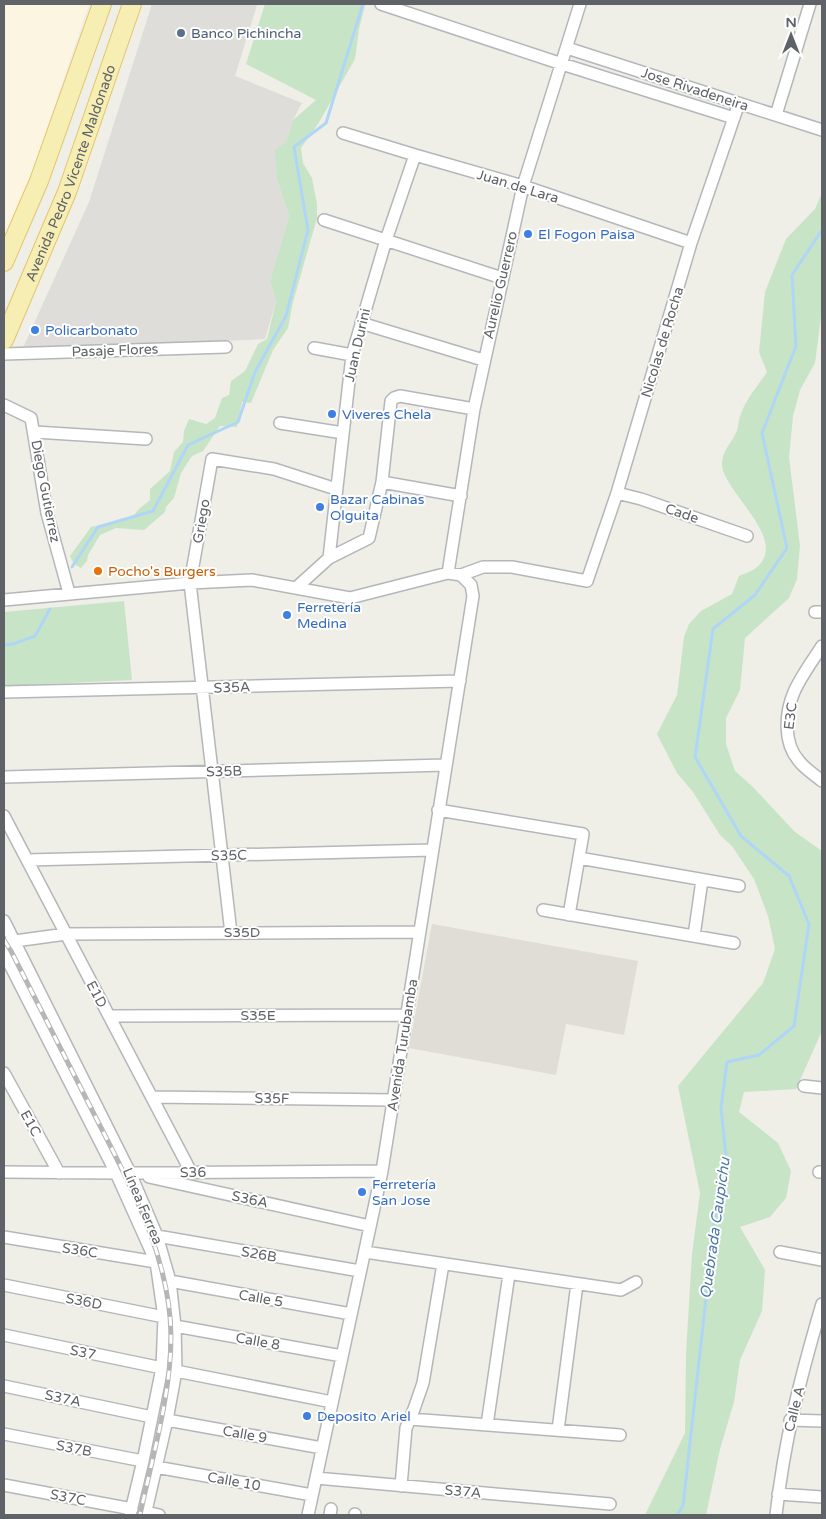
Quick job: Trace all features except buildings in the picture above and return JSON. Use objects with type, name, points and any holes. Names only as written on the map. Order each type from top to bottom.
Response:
[{"type":"main road","name":"Avenida Pedro Vicente Maldonado","points":[[4,262],[39,181],[102,4]]},
{"type":"main road","name":"Avenida Pedro Vicente Maldonado","points":[[4,340],[67,192],[132,4]]},
{"type":"street","points":[[380,4],[734,118]]},
{"type":"street","name":"Aurelio Guerrero","points":[[448,573],[483,360],[522,186],[580,4]]},
{"type":"street","points":[[776,115],[810,4]]},
{"type":"street","name":"Jose Rivadeneira","points":[[567,48],[822,130]]},
{"type":"street","name":"Nicolas de Rocha","points":[[461,575],[483,567],[512,567],[587,581],[616,493],[691,243],[739,103]]},
{"type":"street","name":"Juan de Lara","points":[[344,133],[415,156],[522,186],[691,243]]},
{"type":"street","name":"Juan Durini","points":[[329,558],[352,355],[386,240],[415,156]]},
{"type":"street","points":[[324,220],[502,278]]},
{"type":"street","points":[[361,323],[483,360]]},
{"type":"street","name":"Pasaje Flores","points":[[4,354],[226,346]]},
{"type":"street","points":[[314,348],[352,355]]},
{"type":"street","points":[[297,587],[329,558],[369,538],[382,482],[391,401],[400,396],[474,409]]},
{"type":"street","name":"Diego Gutierrez","points":[[4,405],[31,418],[35,432],[47,514],[69,594]]},
{"type":"street","points":[[280,423],[343,433]]},
{"type":"street","points":[[35,432],[146,439]]},
{"type":"street","name":"Griego","points":[[231,932],[190,584],[212,459],[274,469],[336,489]]},
{"type":"street","points":[[382,482],[461,496]]},
{"type":"street","name":"Cade","points":[[616,493],[641,499],[747,536]]},
{"type":"street","points":[[4,600],[252,580],[350,598],[448,573],[461,575]]},
{"type":"street","name":"Avenida Turubamba","points":[[308,1515],[382,1171],[473,596],[471,585],[461,575]]},
{"type":"street","name":"E3C","points":[[822,646],[794,692],[788,712],[787,733],[791,748],[799,762],[822,781]]},
{"type":"street","name":"S35A","points":[[4,692],[460,681]]},
{"type":"street","name":"S35B","points":[[4,777],[445,765]]},
{"type":"street","points":[[438,810],[583,834],[570,915]]},
{"type":"street","name":"E1D","points":[[4,816],[191,1172]]},
{"type":"street","name":"S35C","points":[[27,860],[432,850]]},
{"type":"street","points":[[579,858],[739,886]]},
{"type":"street","points":[[694,936],[702,880]]},
{"type":"street","points":[[543,910],[734,943]]},
{"type":"street","name":"Línea Ferrea","points":[[4,921],[130,1173],[157,1236],[170,1281],[175,1326],[176,1371],[167,1420],[145,1514]]},
{"type":"street","name":"S35D","points":[[4,945],[15,941],[66,934],[419,932]]},
{"type":"street","name":"Línea Ferrea","points":[[4,953],[116,1174],[156,1262],[164,1317],[162,1368],[131,1512]]},
{"type":"street","name":"S35E","points":[[109,1016],[406,1014]]},
{"type":"street","name":"E1C","points":[[4,1073],[59,1173]]},
{"type":"street","points":[[804,1086],[822,1088]]},
{"type":"street","name":"S35F","points":[[152,1097],[393,1100]]},
{"type":"street","name":"S36","points":[[4,1172],[116,1174],[382,1171]]},
{"type":"street","name":"S36A","points":[[130,1173],[370,1226]]},
{"type":"street","name":"S26B","points":[[157,1236],[360,1271]]},
{"type":"street","name":"S36C","points":[[4,1237],[156,1262]]},
{"type":"street","points":[[365,1252],[621,1290],[636,1282]]},
{"type":"street","points":[[780,1252],[822,1260]]},
{"type":"street","points":[[401,1486],[406,1428],[423,1383],[443,1264]]},
{"type":"street","points":[[487,1425],[509,1274]]},
{"type":"street","name":"Calle 5","points":[[170,1281],[351,1314]]},
{"type":"street","points":[[558,1430],[577,1284]]},
{"type":"street","name":"S36D","points":[[4,1285],[164,1317]]},
{"type":"street","name":"Calle A","points":[[776,1515],[790,1420],[817,1339],[822,1304]]},
{"type":"street","name":"Calle 8","points":[[175,1326],[342,1356]]},
{"type":"street","name":"S37","points":[[4,1335],[162,1368]]},
{"type":"street","points":[[176,1371],[332,1402]]},
{"type":"street","name":"S37A","points":[[4,1386],[152,1417]]},
{"type":"street","points":[[410,1419],[620,1435]]},
{"type":"street","name":"Calle 9","points":[[167,1420],[322,1448]]},
{"type":"street","points":[[790,1420],[822,1421]]},
{"type":"street","name":"S37B","points":[[4,1434],[143,1461]]},
{"type":"street","name":"Calle 10","points":[[156,1467],[312,1495]]},
{"type":"street","name":"S37A","points":[[316,1478],[610,1504]]},
{"type":"street","name":"S37C","points":[[4,1485],[131,1512]]},
{"type":"street","points":[[778,1494],[822,1497]]},
{"type":"street","points":[[145,1514],[159,1515]]},
{"type":"shaded area","points":[[4,4],[89,4],[28,185],[4,239]]},
{"type":"shaded area","name":"Banco Pichincha","points":[[152,4],[257,5],[235,76],[302,103],[293,120],[277,180],[289,216],[270,281],[276,302],[265,339],[22,350],[89,202]]},
{"type":"shaded area","points":[[432,924],[638,961],[624,1035],[566,1024],[556,1075],[409,1048]]},
{"type":"green space","points":[[265,4],[369,4],[365,5],[359,29],[355,59],[318,124],[301,148],[303,163],[312,178],[317,204],[317,218],[293,302],[288,328],[273,350],[251,403],[242,402],[237,427],[220,426],[203,451],[192,456],[181,473],[174,498],[166,507],[165,512],[144,530],[116,528],[100,535],[88,555],[87,561],[81,568],[74,564],[70,556],[91,527],[131,519],[150,500],[150,489],[170,471],[174,452],[183,442],[184,431],[189,419],[206,424],[215,418],[222,398],[229,395],[231,381],[245,371],[258,344],[267,339],[276,302],[270,281],[289,216],[277,180],[275,150],[286,142],[293,120],[316,100],[246,64]]},
{"type":"green space","points":[[822,193],[821,317],[815,363],[800,390],[793,416],[789,457],[800,546],[797,579],[789,598],[745,638],[740,690],[726,718],[726,744],[735,771],[753,787],[795,832],[822,851],[822,1031],[796,1089],[744,1092],[739,1112],[778,1143],[791,1171],[786,1198],[770,1217],[740,1227],[765,1270],[762,1311],[740,1360],[734,1402],[720,1449],[706,1515],[645,1515],[685,1433],[686,1354],[692,1254],[700,1193],[678,1086],[763,983],[775,949],[768,916],[754,879],[732,846],[720,835],[693,792],[677,773],[657,734],[677,695],[684,637],[689,624],[701,611],[732,594],[739,576],[756,568],[765,557],[765,544],[761,530],[732,488],[725,475],[722,460],[737,431],[740,416],[746,404],[767,372],[759,352],[765,292],[786,239],[815,209]]},
{"type":"green space","points":[[124,601],[132,680],[4,686],[4,612]]},
{"type":"waterway","points":[[72,567],[98,527],[153,511],[188,445],[238,422],[255,372],[286,316],[308,230],[294,147],[326,123],[363,4]]},
{"type":"waterway","name":"Quebrada Caupichu","points":[[677,1515],[683,1506],[717,1199],[726,1156],[721,1108],[727,1062],[759,1055],[794,1026],[809,924],[789,876],[741,836],[695,757],[713,629],[755,595],[787,548],[762,433],[796,346],[792,275],[822,230]]},
{"type":"waterway","points":[[4,645],[13,644],[35,636],[50,609]]},
{"type":"railway","points":[[4,940],[133,1191],[155,1247],[163,1276],[169,1306],[171,1336],[168,1381],[140,1515]]},
{"type":"place","name":"Banco Pichincha","points":[[181,33]]},
{"type":"place","name":"El Fogon Paisa","points":[[528,234]]},
{"type":"place","name":"Policarbonato","points":[[35,330]]},
{"type":"place","name":"Viveres Chela","points":[[332,414]]},
{"type":"place","name":"Bazar Cabinas Olguita","points":[[320,507]]},
{"type":"place","name":"Pocho's Burgers","points":[[98,571]]},
{"type":"place","name":"Ferretería Medina","points":[[287,615]]},
{"type":"place","name":"Ferretería San Jose","points":[[362,1192]]},
{"type":"place","name":"Deposito Ariel","points":[[307,1416]]}]
